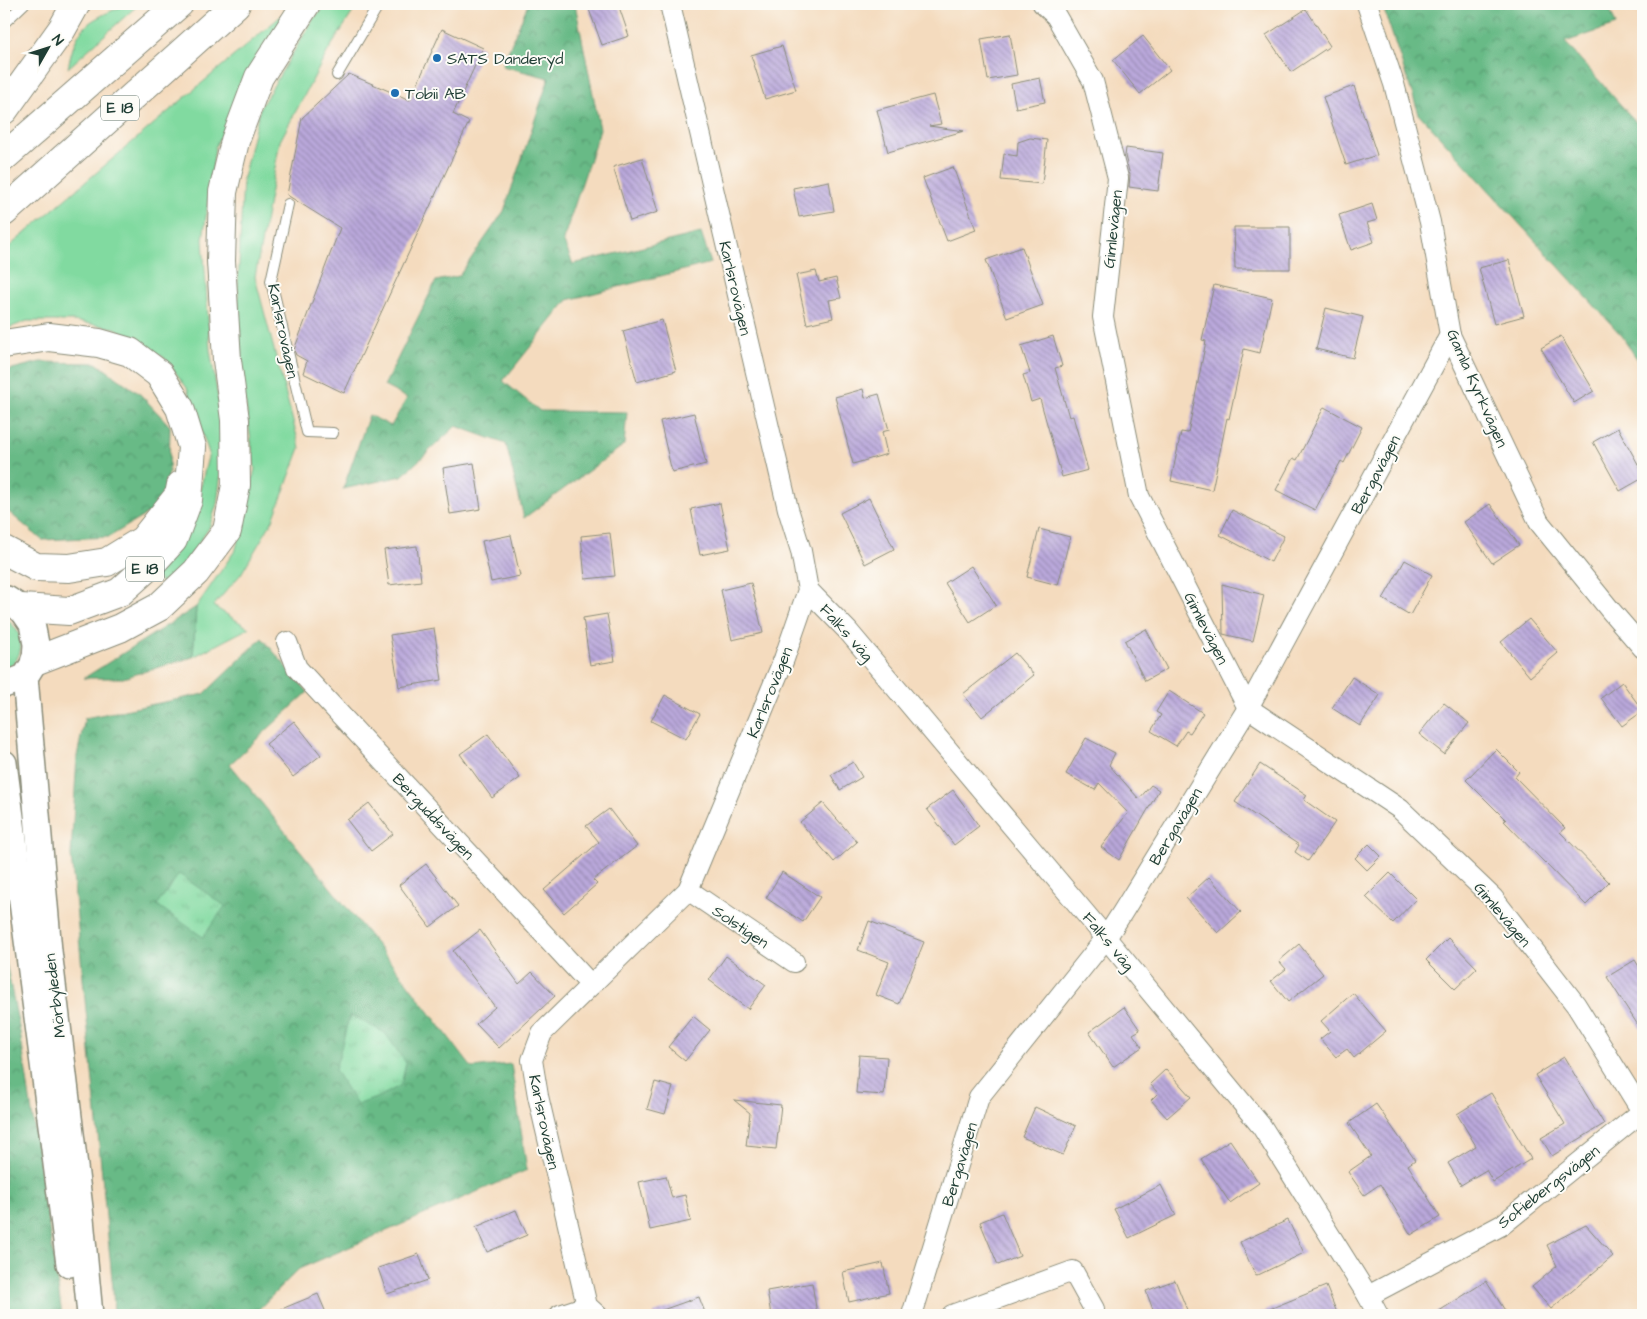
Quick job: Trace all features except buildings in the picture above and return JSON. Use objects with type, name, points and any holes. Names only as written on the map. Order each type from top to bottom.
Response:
[{"type":"highway","points":[[4,110],[62,29],[76,4]]},
{"type":"highway","name":"E 18","points":[[4,157],[179,4]]},
{"type":"highway","name":"E 18","points":[[4,212],[236,4]]},
{"type":"highway","points":[[21,674],[120,628],[159,607],[196,572],[227,531],[236,485],[236,448],[235,420],[227,360],[221,261],[223,192],[236,141],[259,77],[306,4]]},
{"type":"highway","name":"E 18","points":[[4,344],[50,337],[98,343],[130,352],[159,374],[180,408],[192,447],[188,500],[173,540],[151,564],[120,592],[69,611],[9,600]]},
{"type":"highway","name":"E 18","points":[[4,550],[36,567],[69,568],[107,562],[144,540],[179,494],[192,447]]},
{"type":"street","name":"Karlsrovägen","points":[[592,1310],[538,1096],[532,1060],[542,1033],[688,890],[784,659],[808,590],[801,551],[788,510],[670,4]]},
{"type":"street","name":"Gimlevägen","points":[[1043,4],[1056,16],[1093,80],[1118,178],[1103,317],[1139,496],[1248,708],[1400,809],[1493,898],[1576,1005],[1643,1112]]},
{"type":"street","name":"Gamla Kyrkvägen","points":[[1366,4],[1394,84],[1430,222],[1450,335],[1539,522],[1643,648]]},
{"type":"street","name":"Bergavägen","points":[[912,1315],[980,1097],[1106,938],[1248,708],[1450,335]]},
{"type":"street","name":"Falks väg","points":[[808,590],[848,631],[1262,1127],[1378,1315]]},
{"type":"street","name":"Mörbyleden","points":[[9,600],[32,624],[36,644],[21,674],[49,951],[80,1208],[90,1315]]},
{"type":"street","name":"Berguddsvägen","points":[[287,642],[297,668],[590,985]]},
{"type":"street","name":"Mörbyleden","points":[[4,763],[76,1315]]},
{"type":"street","name":"Solstigen","points":[[688,890],[794,962]]},
{"type":"street","name":"Sofiebergsvägen","points":[[1368,1296],[1502,1225],[1643,1112]]},
{"type":"street","points":[[952,1315],[1073,1271],[1094,1308]]},
{"type":"street","points":[[560,1315],[592,1310]]},
{"type":"lane","points":[[4,23],[24,4]]},
{"type":"lane","points":[[337,75],[379,4]]},
{"type":"lane","name":"Karlsrovägen","points":[[288,204],[270,281],[307,432],[332,433]]},
{"type":"green space","points":[[127,4],[139,4],[68,68],[75,42],[86,26],[102,15]]},
{"type":"green space","points":[[295,4],[259,59],[215,147],[203,240],[210,350],[225,440],[217,504],[209,528],[183,566],[163,584],[154,574],[196,506],[209,453],[187,388],[165,358],[115,328],[73,321],[27,321],[4,330],[4,251]]},
{"type":"green space","points":[[327,4],[358,4],[328,51],[280,141],[255,277],[300,448],[273,520],[241,574],[213,606],[249,628],[193,657],[196,607],[236,549],[255,469],[242,378],[238,286],[243,178],[260,108],[314,18]]},
{"type":"green space","points":[[528,4],[575,4],[600,129],[563,240],[573,264],[701,233],[711,263],[568,300],[503,381],[540,411],[627,412],[624,445],[524,518],[506,444],[456,426],[402,476],[343,489],[369,415],[391,426],[407,398],[384,386],[436,281],[459,276],[504,211],[549,78],[502,66]]},
{"type":"green space","points":[[1382,4],[1608,4],[1616,25],[1565,42],[1643,130],[1643,369],[1623,337],[1419,114]]},
{"type":"green space","points":[[40,362],[96,363],[140,394],[170,426],[169,472],[160,506],[109,537],[42,540],[4,508],[4,371]]},
{"type":"green space","points":[[196,607],[193,657],[123,678],[84,678]]},
{"type":"green space","points":[[4,618],[17,630],[21,645],[17,659],[4,672]]},
{"type":"green space","points":[[262,638],[308,692],[230,764],[399,972],[472,1068],[511,1064],[527,1170],[299,1269],[253,1315],[114,1315],[71,855],[77,756],[85,718],[204,694]]},
{"type":"green space","points":[[179,874],[225,906],[203,937],[157,905]]},
{"type":"green space","points":[[4,952],[20,1032],[62,1315],[4,1315]]},
{"type":"green space","points":[[350,1015],[385,1033],[406,1063],[401,1085],[381,1096],[357,1105],[335,1070]]},
{"type":"place","name":"SATS Danderyd","points":[[437,58]]},
{"type":"place","name":"Tobii AB","points":[[395,93]]}]
